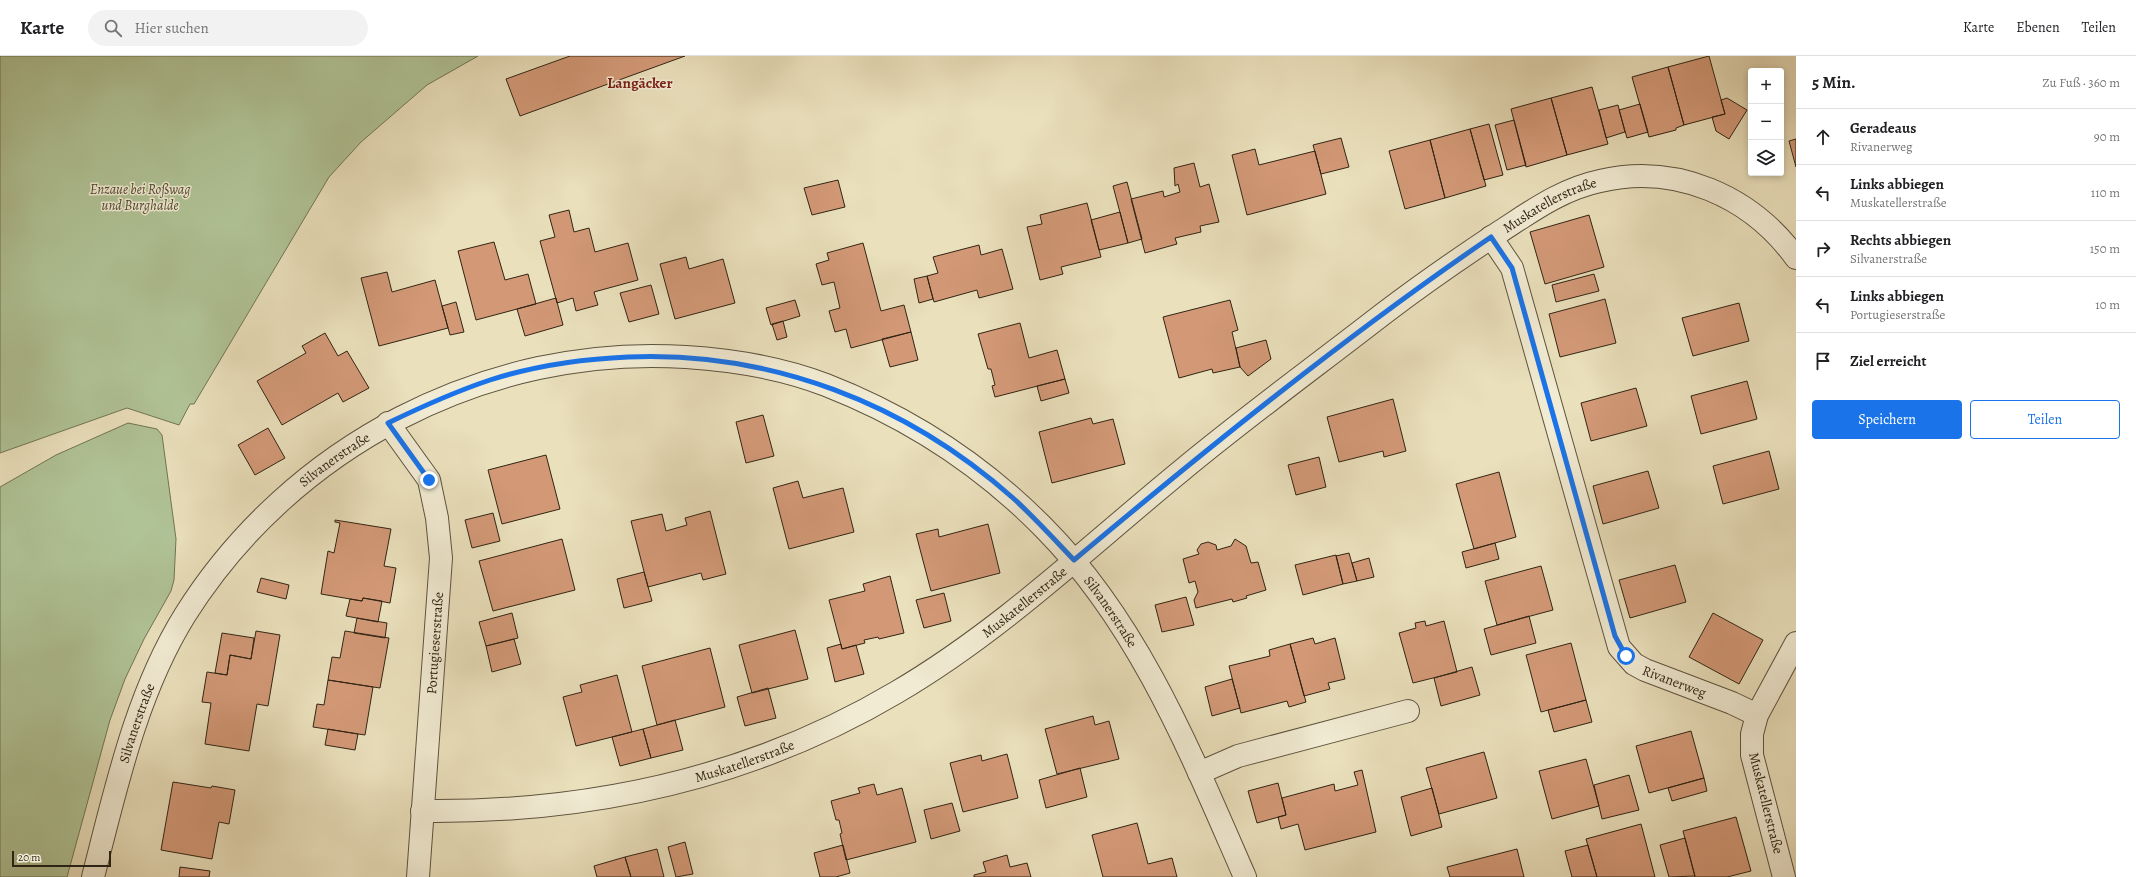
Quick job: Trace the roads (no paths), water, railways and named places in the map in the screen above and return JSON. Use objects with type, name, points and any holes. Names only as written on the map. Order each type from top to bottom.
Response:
[{"type":"street","name":"Muskatellerstraße","points":[[422,811],[475,811],[530,808],[585,802],[639,792],[745,762],[796,743],[895,693],[942,664],[986,632],[1184,468],[1413,290],[1491,237],[1566,191],[1583,185],[1617,177],[1652,176],[1697,184],[1735,201],[1776,233],[1796,258]]},
{"type":"street","name":"Rivanerweg","points":[[1491,237],[1512,268],[1619,647],[1634,664],[1645,670],[1732,703],[1757,715]]},
{"type":"street","name":"Silvanerstraße","points":[[93,877],[134,728],[148,688],[165,650],[186,614],[240,542],[273,508],[309,476],[347,448],[388,423],[438,399],[491,380],[560,364],[602,358],[659,356],[715,359],[771,369],[826,385],[906,422],[979,470],[1012,498],[1074,560],[1103,597],[1145,663],[1199,773],[1245,877]]},
{"type":"street","name":"Portugieserstraße","points":[[388,423],[429,480],[438,518],[441,558],[418,877]]},
{"type":"street","name":"Muskatellerstraße","points":[[1784,877],[1752,754],[1752,734],[1757,715],[1796,643]]},
{"type":"street","points":[[1199,773],[1238,756],[1408,711]]},
{"type":"district","name":"Langäcker","points":[[640,83]]},
{"type":"park label","name":"Enzaue bei Roßwag und Burghalde","points":[[140,198]]}]
